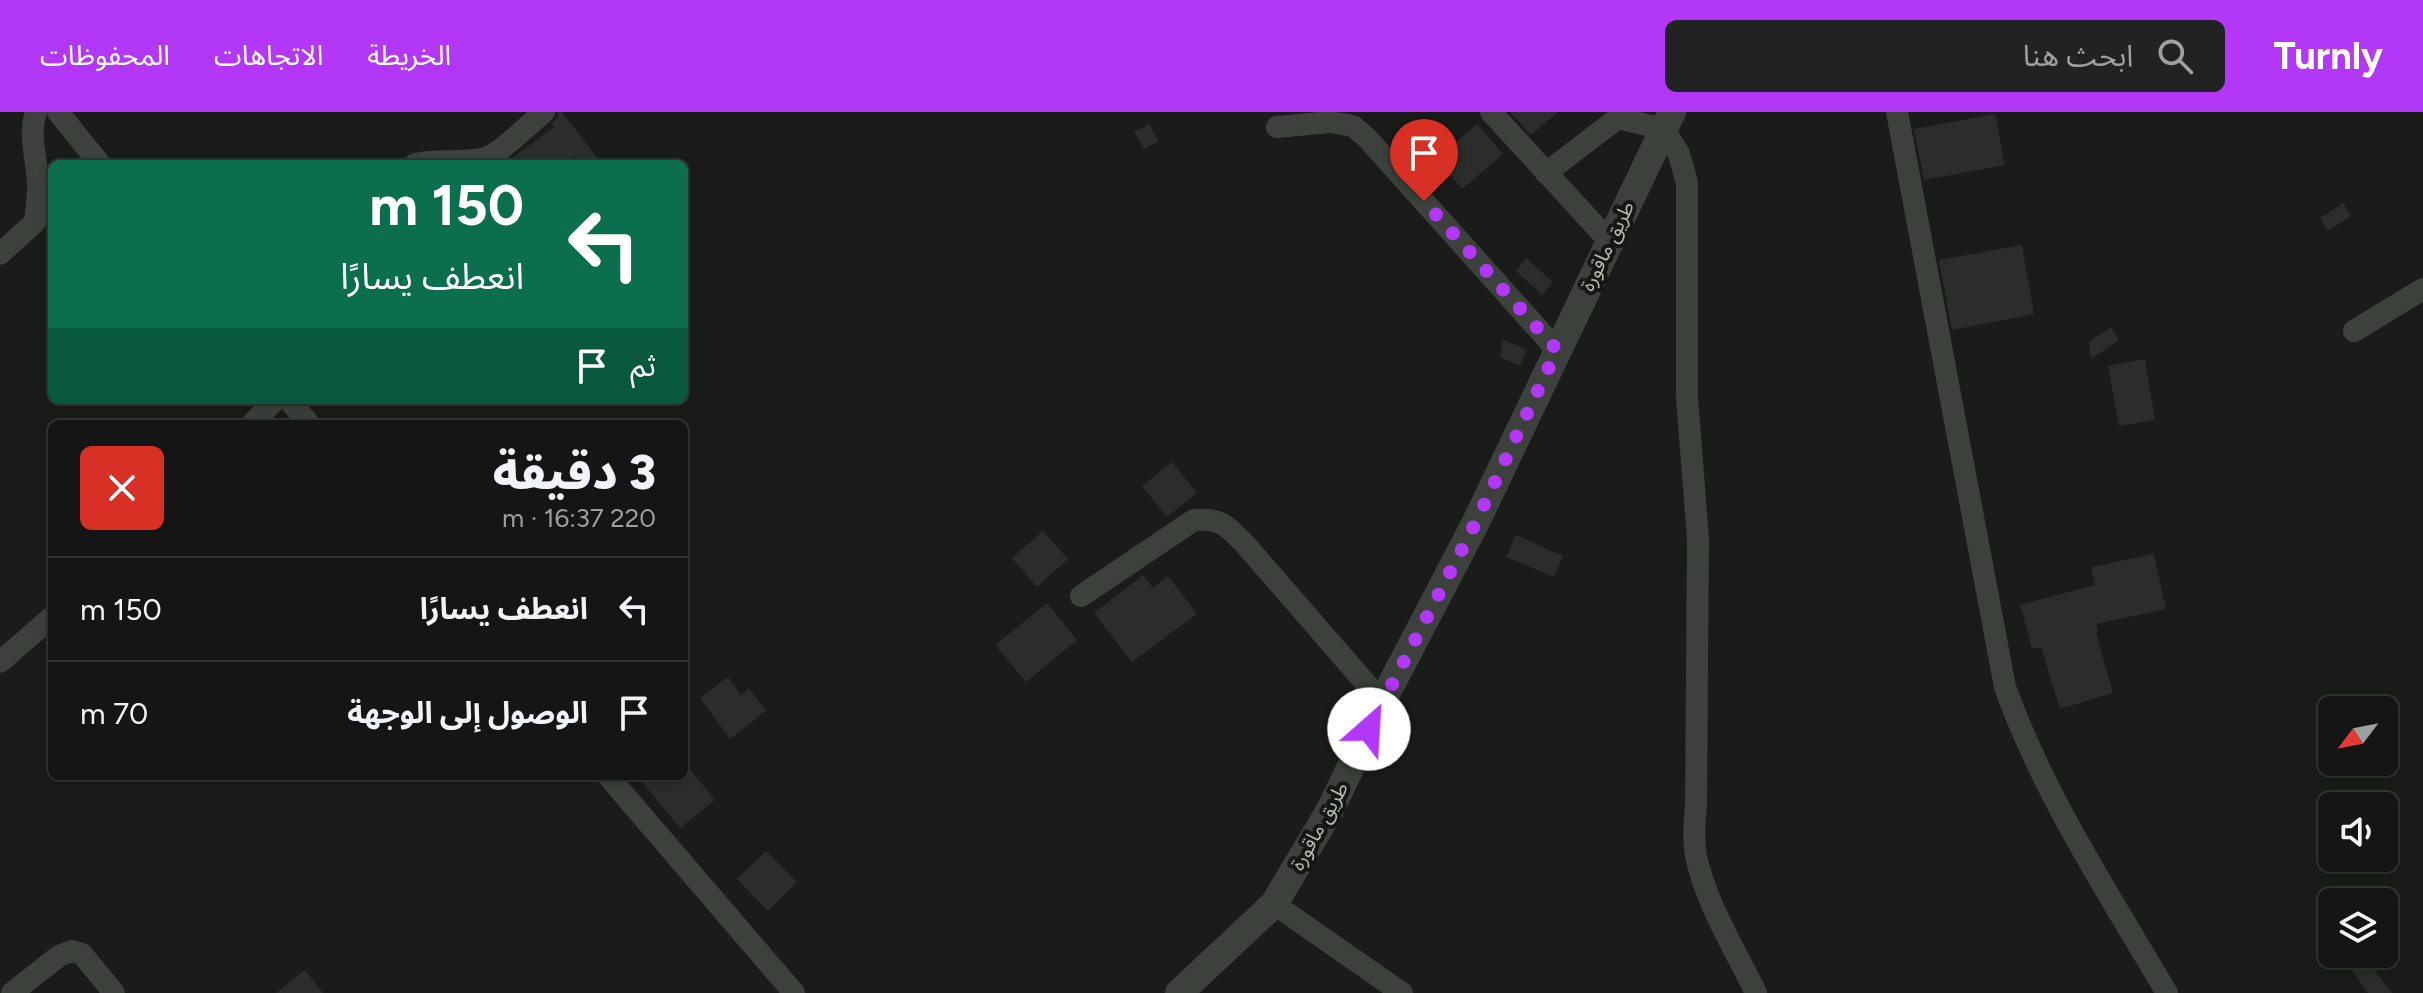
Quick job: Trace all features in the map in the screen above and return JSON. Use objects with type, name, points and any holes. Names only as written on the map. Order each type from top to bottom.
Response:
[{"type":"street","points":[[0,254],[35,222],[38,183],[33,121],[36,112]]},
{"type":"street","points":[[58,112],[97,160]]},
{"type":"street","points":[[433,160],[489,157],[544,112]]},
{"type":"street","points":[[1491,112],[1610,242]]},
{"type":"street","points":[[1897,112],[2005,687],[2051,792],[2167,993]]},
{"type":"street","points":[[1546,173],[1620,115],[1668,120],[1687,183],[1687,397],[1698,539],[1694,832],[1705,889],[1756,993]]},
{"type":"street","name":"طريق ماقورة","points":[[1179,993],[1274,904],[1330,810],[1382,702],[1475,524],[1668,120]]},
{"type":"street","points":[[1277,127],[1330,122],[1353,126],[1557,350]]},
{"type":"street","points":[[2354,331],[2423,289]]},
{"type":"street","points":[[256,420],[271,404]]},
{"type":"street","points":[[292,404],[306,420]]},
{"type":"street","points":[[1081,596],[1194,520],[1214,519],[1228,526],[1244,543],[1382,702]]},
{"type":"street","points":[[0,662],[48,620]]},
{"type":"street","points":[[611,780],[794,993]]},
{"type":"street","points":[[1274,904],[1402,993]]},
{"type":"street","points":[[12,993],[59,956],[72,951],[82,954],[114,993]]},
{"type":"building","points":[[558,112],[562,112],[599,160],[577,160],[574,156],[568,160],[509,160],[554,127],[551,124]]},
{"type":"building","points":[[1510,112],[1558,112],[1531,135]]},
{"type":"building","points":[[1995,114],[2005,165],[1924,180],[1914,129]]},
{"type":"building","points":[[1149,124],[1159,141],[1144,149],[1134,132]]},
{"type":"building","points":[[1477,124],[1503,154],[1462,189],[1436,159]]},
{"type":"building","points":[[2343,203],[2351,216],[2328,231],[2320,218]]},
{"type":"building","points":[[2022,245],[2034,314],[1952,330],[1939,260]]},
{"type":"building","points":[[1526,258],[1553,282],[1542,295],[1516,271]]},
{"type":"building","points":[[2111,327],[2119,340],[2091,359],[2089,342]]},
{"type":"building","points":[[1503,339],[1527,350],[1520,366],[1500,357]]},
{"type":"building","points":[[2145,359],[2155,420],[2119,426],[2108,366]]},
{"type":"building","points":[[1172,462],[1197,493],[1167,517],[1142,486]]},
{"type":"building","points":[[1043,531],[1068,559],[1037,587],[1012,558]]},
{"type":"building","points":[[1516,535],[1563,556],[1554,577],[1506,557]]},
{"type":"building","points":[[2154,554],[2166,609],[2096,624],[2113,693],[2060,709],[2041,647],[2032,649],[2020,605],[2095,585],[2091,567]]},
{"type":"building","points":[[1143,575],[1153,588],[1168,576],[1197,614],[1132,662],[1094,613]]},
{"type":"building","points":[[1047,603],[1077,640],[1026,682],[995,645]]},
{"type":"building","points":[[728,677],[741,695],[749,688],[766,711],[730,739],[700,698]]},
{"type":"building","points":[[688,767],[715,800],[680,828],[640,780],[688,780]]},
{"type":"building","points":[[766,851],[797,882],[768,911],[737,879]]},
{"type":"building","points":[[2373,968],[2392,993],[2368,993],[2351,969]]},
{"type":"building","points":[[305,970],[323,993],[276,993]]},
{"type":"route","points":[[1369,729],[1475,524],[1557,350],[1424,201]]}]
